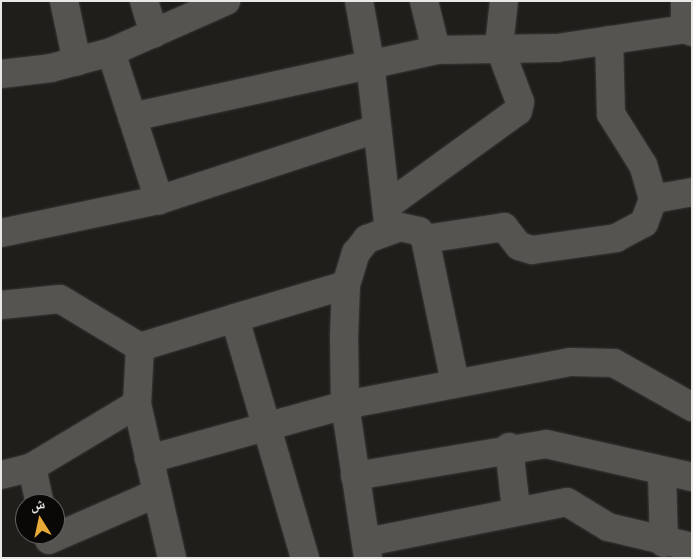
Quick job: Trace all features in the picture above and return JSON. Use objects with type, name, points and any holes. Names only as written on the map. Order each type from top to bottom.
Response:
[{"type":"street","points":[[64,1],[77,62]]},
{"type":"street","points":[[144,1],[154,34]]},
{"type":"street","points":[[358,1],[370,62],[376,129],[388,217]]},
{"type":"street","points":[[424,1],[436,50]]},
{"type":"street","points":[[504,1],[499,46],[520,102],[518,111],[388,217],[362,244],[346,285],[345,405],[368,550],[516,509],[567,502],[608,526],[664,542],[692,547]]},
{"type":"street","points":[[132,117],[370,62],[436,50],[499,46],[535,49],[688,31],[685,1]]},
{"type":"street","points":[[1,74],[77,62],[111,52],[224,2]]},
{"type":"street","points":[[425,239],[500,227],[509,229],[520,246],[532,250],[616,238],[644,223],[653,199],[643,165],[611,114],[610,40]]},
{"type":"street","points":[[111,52],[158,200]]},
{"type":"street","points":[[1,233],[158,200],[376,129]]},
{"type":"street","points":[[653,199],[692,192]]},
{"type":"street","points":[[388,217],[411,228],[425,239],[455,383]]},
{"type":"street","points":[[1,305],[60,299],[140,347],[346,285]]},
{"type":"street","points":[[235,318],[266,430],[305,558]]},
{"type":"street","points":[[140,347],[137,404],[172,558]]},
{"type":"street","points":[[149,459],[266,430],[345,405],[570,362],[600,360],[614,363],[692,406]]},
{"type":"street","points":[[1,475],[32,467],[137,404]]},
{"type":"street","points":[[355,476],[509,447],[546,444],[662,473],[692,477]]},
{"type":"street","points":[[509,447],[516,509]]},
{"type":"street","points":[[32,467],[38,494]]},
{"type":"street","points":[[662,473],[664,542]]},
{"type":"street","points":[[65,537],[157,494]]}]
